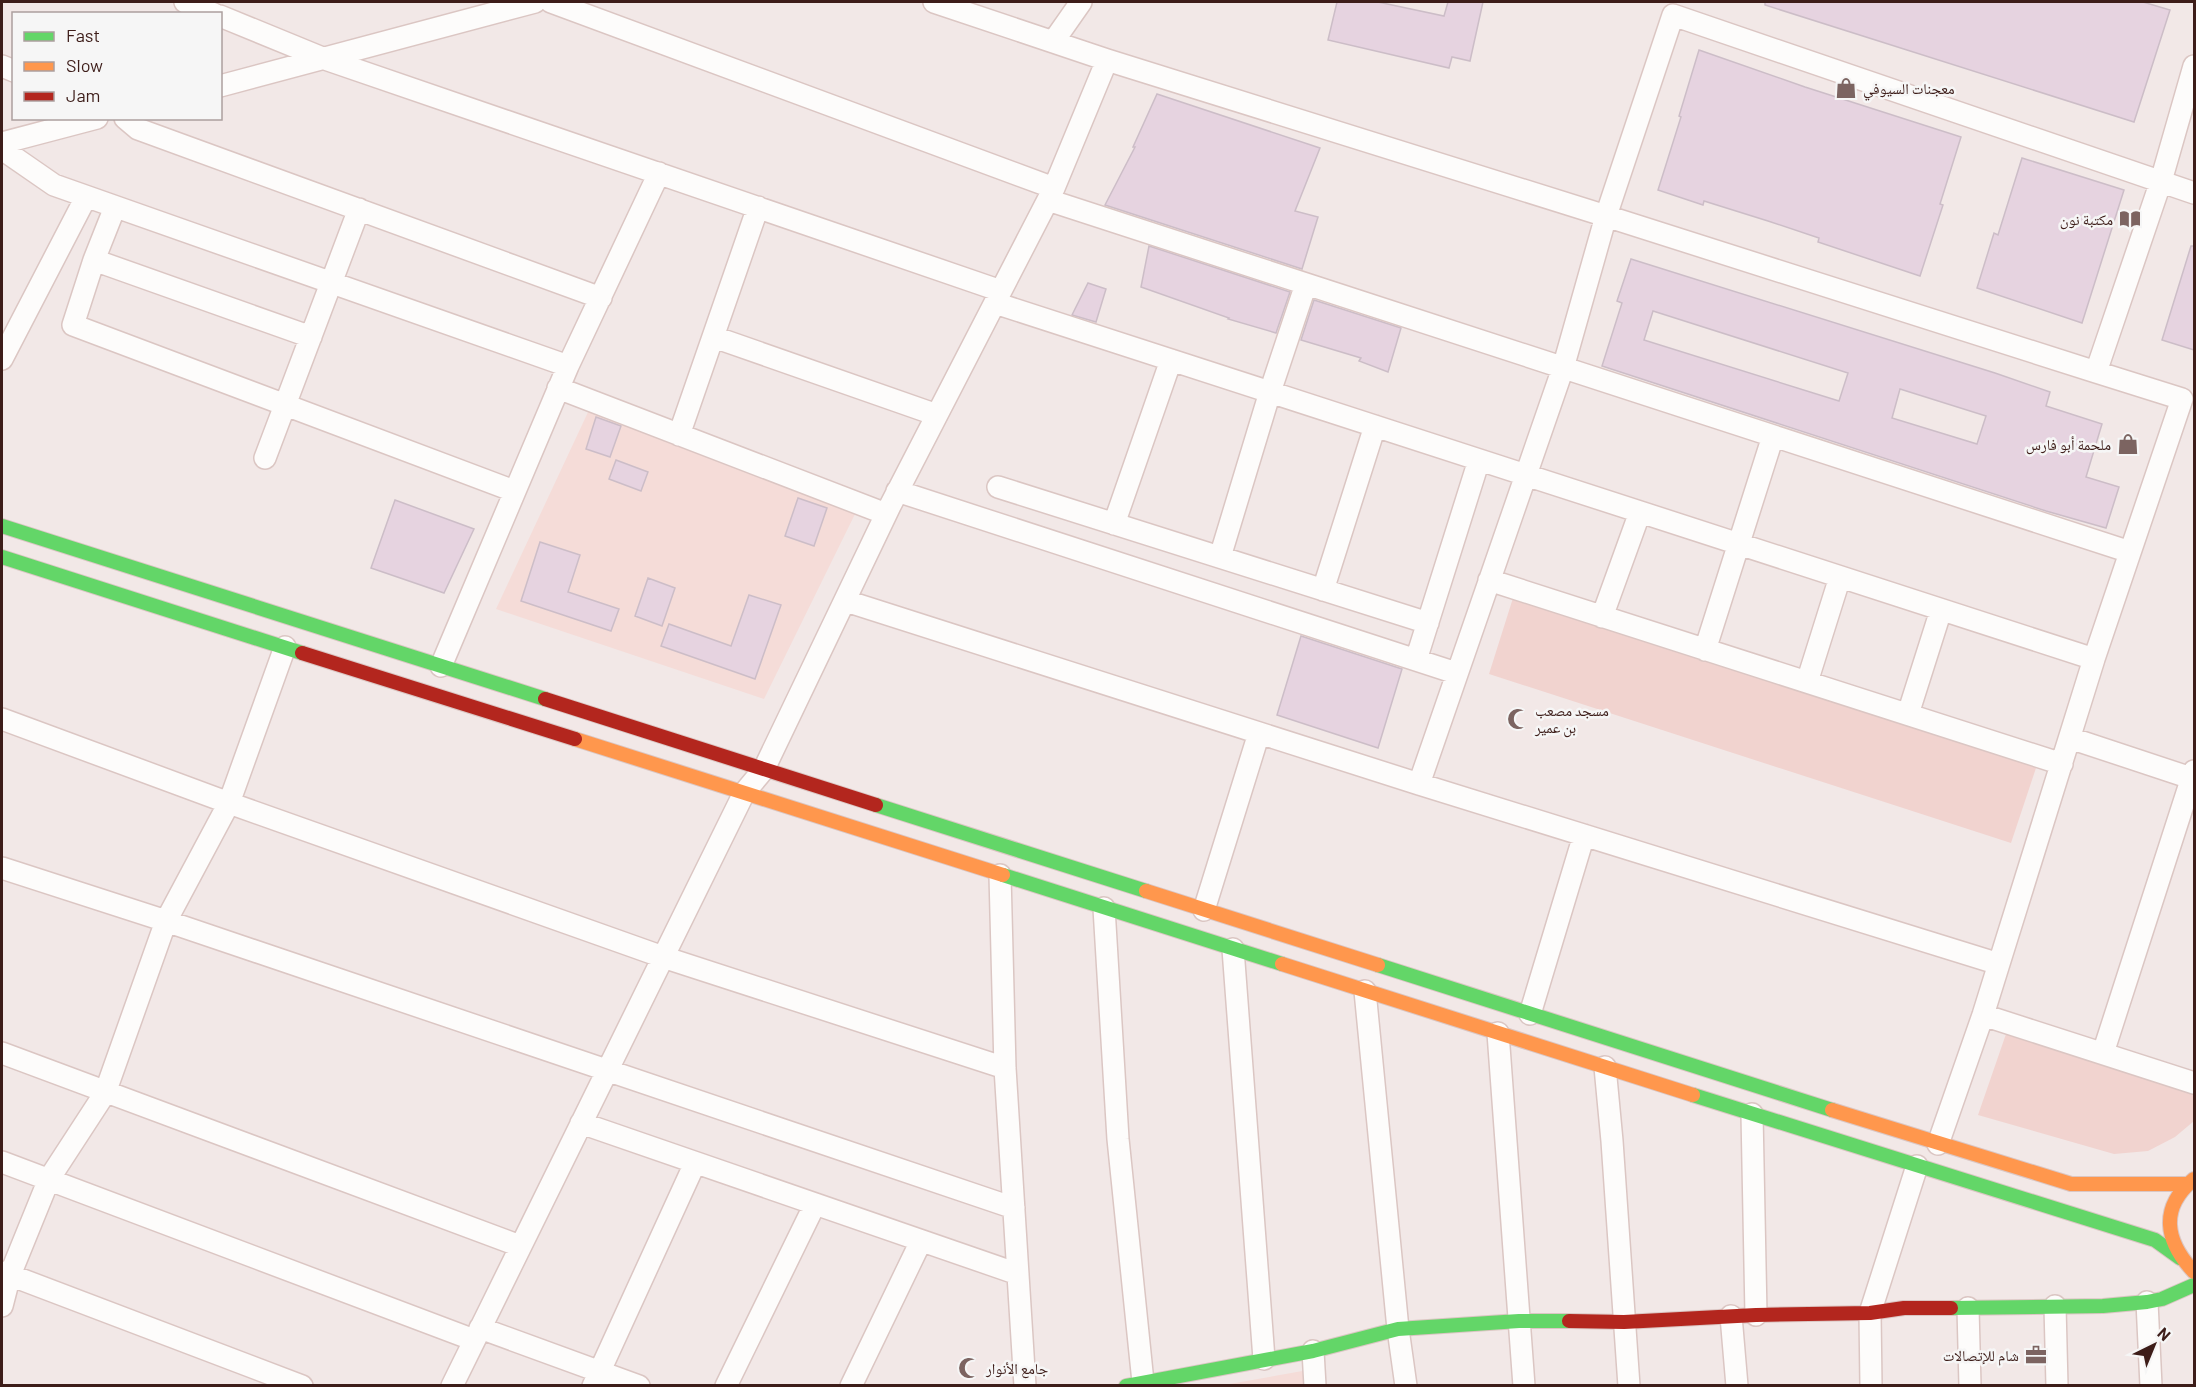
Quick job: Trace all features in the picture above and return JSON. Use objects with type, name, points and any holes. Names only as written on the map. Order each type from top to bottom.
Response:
[{"type":"main road","points":[[2,526],[1938,1144],[2071,1184],[2190,1182]]},
{"type":"main road","points":[[2,557],[2155,1240],[2180,1258],[2194,1272]]},
{"type":"main road","points":[[2180,1258],[2171,1240],[2169,1220],[2175,1201],[2190,1182]]},
{"type":"main road","points":[[1134,1384],[1313,1351],[1398,1329],[1519,1321],[1624,1322],[1756,1315],[1870,1313],[1904,1308],[2103,1306],[2162,1299],[2194,1285]]},
{"type":"street","points":[[185,2],[209,12]]},
{"type":"street","points":[[222,85],[535,2]]},
{"type":"street","points":[[551,2],[1051,194],[1306,284],[2130,552]]},
{"type":"street","points":[[934,2],[1107,60],[2188,401],[2130,552],[2094,659],[1983,1015],[1938,1144]]},
{"type":"street","points":[[1053,42],[1081,2]]},
{"type":"street","points":[[1419,784],[1524,475],[1563,368],[1606,216],[1671,8],[2194,193]]},
{"type":"street","points":[[222,17],[325,59],[758,207],[1171,360],[2094,659]]},
{"type":"street","points":[[452,1386],[744,793],[764,769],[897,491],[1051,194],[1107,60]]},
{"type":"street","points":[[2096,372],[2161,181],[2194,66]]},
{"type":"street","points":[[2,143],[89,120]]},
{"type":"street","points":[[127,120],[138,129],[601,298]]},
{"type":"street","points":[[2,149],[54,185],[568,366]]},
{"type":"street","points":[[441,666],[558,388],[659,173]]},
{"type":"street","points":[[2,359],[86,196]]},
{"type":"street","points":[[115,207],[94,260],[73,325],[514,491]]},
{"type":"street","points":[[679,435],[758,207]]},
{"type":"street","points":[[265,458],[359,209]]},
{"type":"street","points":[[94,260],[312,337]]},
{"type":"street","points":[[1220,558],[1270,392],[1306,284]]},
{"type":"street","points":[[714,337],[937,415]]},
{"type":"street","points":[[1114,524],[1171,360]]},
{"type":"street","points":[[558,388],[886,514]]},
{"type":"street","points":[[1323,590],[1375,426]]},
{"type":"street","points":[[1705,650],[1773,436]]},
{"type":"street","points":[[1416,660],[1479,460]]},
{"type":"street","points":[[998,487],[1428,623]]},
{"type":"street","points":[[897,491],[1456,673]]},
{"type":"street","points":[[1602,617],[1640,512]]},
{"type":"street","points":[[1807,682],[1840,577]]},
{"type":"street","points":[[1489,580],[2062,764]]},
{"type":"street","points":[[846,601],[1419,784],[1999,964]]},
{"type":"street","points":[[1908,714],[1941,610]]},
{"type":"street","points":[[2,1306],[6,1274],[49,1179],[105,1093],[166,921],[229,803],[285,647]]},
{"type":"street","points":[[2,719],[229,803],[663,957],[1005,1068]]},
{"type":"street","points":[[1204,910],[1259,733]]},
{"type":"street","points":[[2070,738],[2194,776],[2103,1053]]},
{"type":"street","points":[[1530,1014],[1584,835]]},
{"type":"street","points":[[2,867],[1014,1208]]},
{"type":"street","points":[[1000,875],[1005,1068],[1025,1386]]},
{"type":"street","points":[[1104,908],[1134,1384]]},
{"type":"street","points":[[1233,949],[1264,1359]]},
{"type":"street","points":[[1365,991],[1398,1329],[1406,1386]]},
{"type":"street","points":[[1983,1015],[2194,1083]]},
{"type":"street","points":[[1498,1033],[1524,1386]]},
{"type":"street","points":[[2,1053],[520,1246]]},
{"type":"street","points":[[1605,1067],[1629,1386]]},
{"type":"street","points":[[1752,1114],[1756,1315]]},
{"type":"street","points":[[581,1123],[1018,1274]]},
{"type":"street","points":[[2,1162],[596,1379],[639,1386]]},
{"type":"street","points":[[596,1379],[695,1163]]},
{"type":"street","points":[[1871,1386],[1870,1313],[1917,1166]]},
{"type":"street","points":[[726,1386],[815,1204]]},
{"type":"street","points":[[851,1386],[921,1241]]},
{"type":"street","points":[[6,1274],[302,1386]]},
{"type":"street","points":[[2147,1302],[2151,1386]]},
{"type":"street","points":[[2055,1306],[2057,1386]]},
{"type":"street","points":[[1968,1308],[1970,1386]]},
{"type":"street","points":[[1731,1316],[1737,1386]]},
{"type":"street","points":[[1313,1351],[1315,1386]]},
{"type":"shaded area","points":[[589,410],[856,512],[764,699],[496,609]]},
{"type":"shaded area","points":[[1513,598],[2037,765],[2011,843],[1489,674]]},
{"type":"shaded area","points":[[2006,1034],[2194,1094],[2194,1121],[2175,1137],[2148,1151],[2114,1154],[1978,1115]]},
{"type":"shaded area","points":[[1308,1370],[1309,1385],[1224,1385]]},
{"type":"building","points":[[1337,2],[1378,2],[1444,16],[1448,2],[1483,2],[1470,61],[1452,57],[1449,68],[1328,40]]},
{"type":"building","points":[[1765,2],[2143,2],[2170,10],[2134,122],[1765,5]]},
{"type":"building","points":[[1699,50],[1961,137],[1940,204],[1943,205],[1920,276],[1818,242],[1819,238],[1768,221],[1704,201],[1703,205],[1658,190]]},
{"type":"building","points":[[1157,94],[1320,148],[1295,211],[1318,217],[1302,269],[1105,205],[1135,147],[1133,147]]},
{"type":"building","points":[[2022,158],[2124,190],[2082,323],[1977,288],[1994,233],[1998,235]]},
{"type":"building","points":[[1149,246],[1290,292],[1276,333],[1228,319],[1141,287]]},
{"type":"building","points":[[2191,246],[2194,246],[2194,350],[2162,340]]},
{"type":"building","points":[[1631,259],[2050,392],[2046,406],[2102,424],[2086,477],[2119,487],[2106,528],[2046,511],[1602,366],[1622,303],[1617,301]],"holes":[[[1653,311],[1848,373],[1839,401],[1644,340]],[[1900,389],[1986,416],[1977,444],[1892,418]]]},
{"type":"building","points":[[1088,283],[1106,289],[1096,322],[1072,315]]},
{"type":"building","points":[[1314,300],[1401,328],[1388,372],[1359,361],[1361,358],[1301,340]]},
{"type":"building","points":[[596,417],[621,426],[610,457],[586,449]]},
{"type":"building","points":[[616,460],[648,472],[641,491],[609,479]]},
{"type":"building","points":[[798,498],[827,508],[814,546],[785,536]]},
{"type":"building","points":[[395,500],[474,529],[444,593],[371,568]]},
{"type":"building","points":[[540,542],[580,555],[568,592],[619,609],[611,631],[521,601]]},
{"type":"building","points":[[648,578],[675,588],[662,626],[635,616]]},
{"type":"building","points":[[749,595],[781,605],[755,679],[661,646],[669,624],[731,646]]},
{"type":"building","points":[[1301,636],[1402,669],[1378,748],[1277,715]]},
{"type":"traffic: fast","points":[[2,526],[545,699]]},
{"type":"traffic: fast","points":[[2,557],[302,653]]},
{"type":"traffic: fast","points":[[876,805],[1146,891]]},
{"type":"traffic: fast","points":[[1003,875],[1282,964]]},
{"type":"traffic: fast","points":[[1378,965],[1832,1110]]},
{"type":"traffic: fast","points":[[1693,1095],[2155,1240],[2180,1258]]},
{"type":"traffic: fast","points":[[1951,1308],[2103,1306],[2147,1302],[2162,1299],[2194,1285]]},
{"type":"traffic: fast","points":[[1126,1386],[1313,1351],[1398,1329],[1519,1321],[1569,1321]]},
{"type":"traffic: slow","points":[[575,739],[1003,875]]},
{"type":"traffic: slow","points":[[1146,891],[1378,965]]},
{"type":"traffic: slow","points":[[1282,964],[1693,1095]]},
{"type":"traffic: slow","points":[[1832,1110],[2071,1184],[2186,1184]]},
{"type":"traffic: slow","points":[[2194,1179],[2175,1201],[2170,1225],[2177,1248],[2194,1272]]},
{"type":"traffic: jam","points":[[302,653],[575,739]]},
{"type":"traffic: jam","points":[[545,699],[876,805]]},
{"type":"traffic: jam","points":[[1569,1321],[1624,1322],[1756,1315],[1870,1313],[1904,1308],[1951,1308]]},
{"type":"place","name":"معجنات السيوفي","points":[[1846,88]]},
{"type":"place","name":"مكتبة نون","points":[[2130,219]]},
{"type":"place","name":"ملحمة أبو فارس","points":[[2128,444]]},
{"type":"place","name":"مسجد مصعب بن عمير","points":[[1518,719]]},
{"type":"place","name":"شام للإتصالات","points":[[2036,1355]]},
{"type":"place","name":"جامع الأنوار","points":[[969,1368]]}]
